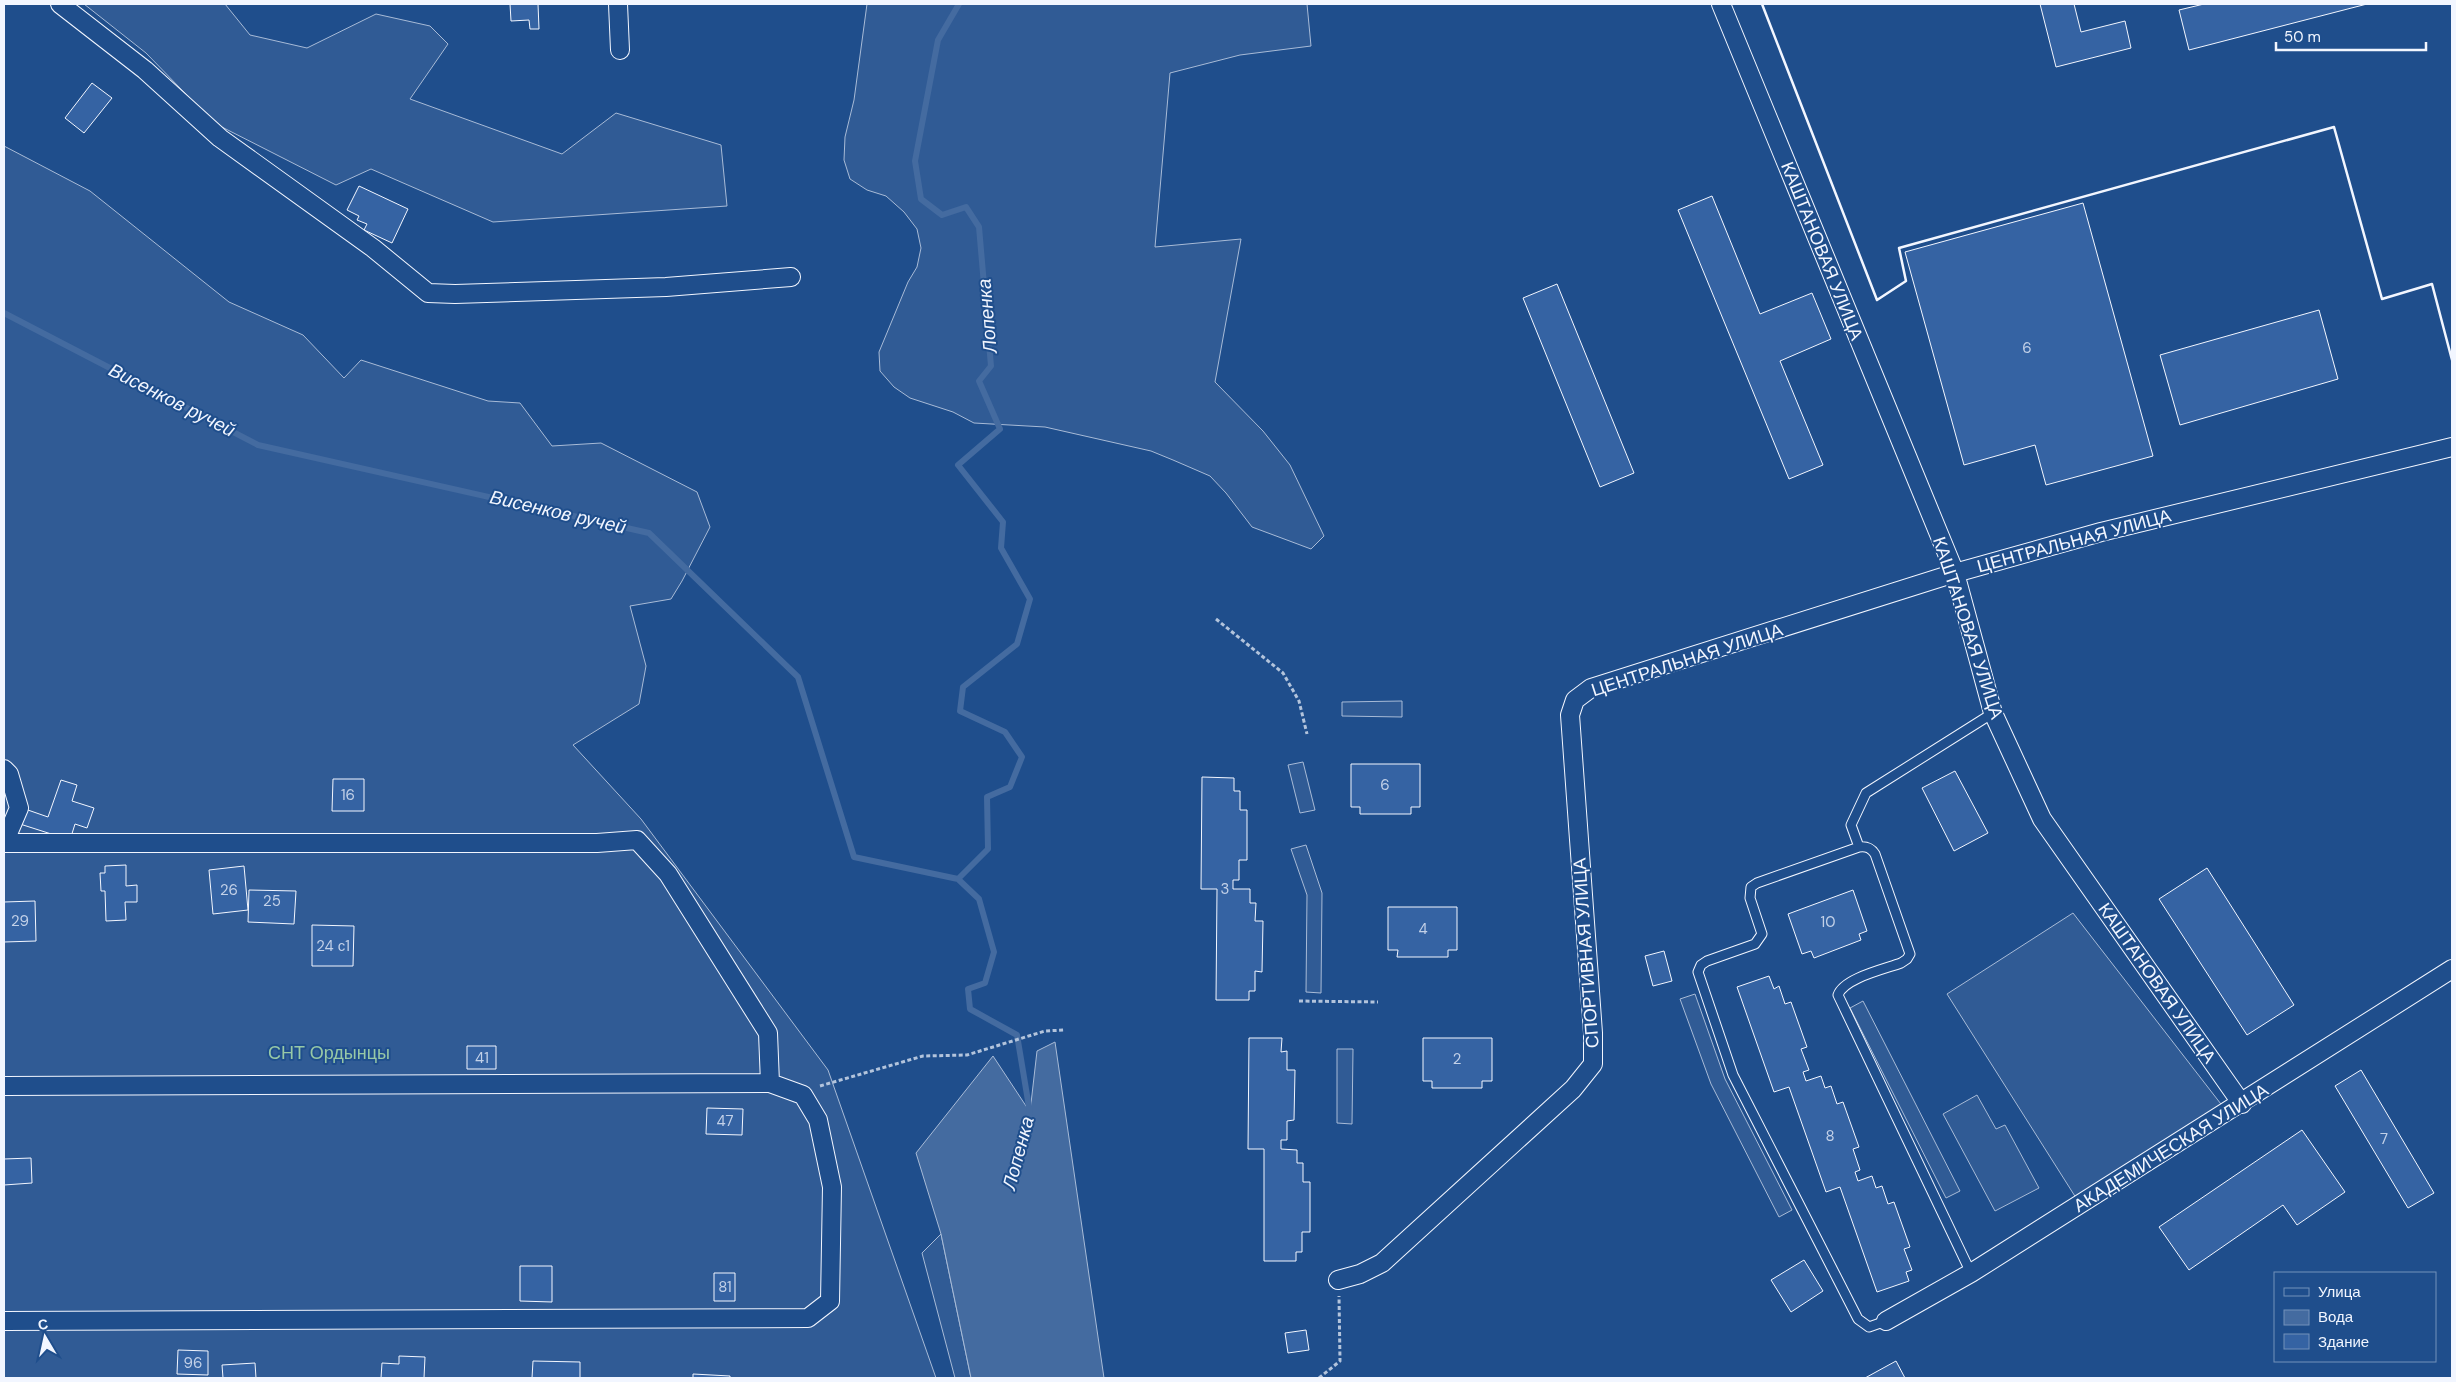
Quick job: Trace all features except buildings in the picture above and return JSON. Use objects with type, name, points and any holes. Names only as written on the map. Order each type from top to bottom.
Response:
[{"type":"street","points":[[60,4],[145,70],[220,138],[373,248],[428,293],[455,294],[666,287],[791,277]]},
{"type":"street","points":[[618,4],[620,50]]},
{"type":"street","name":"КАШТАНОВАЯ УЛИЦА","points":[[1720,4],[1955,574],[1994,713],[2042,819],[2242,1104]]},
{"type":"street","name":"ЦЕНТРАЛЬНАЯ УЛИЦА","points":[[1570,715],[1575,700],[1591,688],[1955,574],[2100,532],[2452,447]]},
{"type":"street","name":"СПОРТИВНАЯ УЛИЦА","points":[[1338,1280],[1360,1274],[1382,1263],[1573,1089],[1593,1064],[1593,1033],[1570,715]]},
{"type":"street","points":[[4,769],[9,774],[19,808],[4,843],[598,843],[637,840],[668,874],[768,1033],[770,1083]]},
{"type":"street","name":"АКАДЕМИЧЕСКАЯ УЛИЦА","points":[[1886,1321],[1971,1274],[2242,1104],[2452,969]]},
{"type":"street","points":[[4,1086],[770,1083],[803,1095],[818,1120],[832,1187],[830,1301],[808,1318],[4,1321]]},
{"type":"lane","points":[[1859,847],[1851,825],[1866,793],[1994,713]]},
{"type":"lane","points":[[1886,1321],[1869,1327],[1858,1319],[1733,1075],[1698,972],[1701,965],[1707,961],[1755,944],[1760,940],[1762,934],[1750,898],[1752,887],[1757,883],[1859,847],[1865,846],[1876,854],[1910,954],[1901,963],[1848,982],[1840,988],[1838,995],[1971,1274]]},
{"type":"path","points":[[1216,619],[1283,672],[1299,701],[1307,734]]},
{"type":"path","points":[[1299,1001],[1378,1002]]},
{"type":"path","points":[[811,1089],[923,1056],[966,1055],[1046,1031],[1064,1030]]},
{"type":"path","points":[[1319,1378],[1340,1360],[1338,1280]]},
{"type":"shaded area","points":[[84,4],[225,4],[250,35],[307,48],[376,14],[430,26],[448,44],[410,99],[562,154],[616,113],[721,145],[727,206],[493,222],[371,169],[336,185],[214,123],[146,53]]},
{"type":"shaded area","points":[[867,4],[1307,4],[1311,46],[1240,55],[1170,73],[1155,247],[1241,239],[1215,382],[1263,431],[1290,465],[1324,536],[1311,549],[1252,527],[1226,493],[1210,476],[1173,460],[1151,451],[1045,427],[974,423],[953,412],[910,398],[894,387],[880,371],[879,352],[908,282],[917,267],[921,248],[917,229],[904,212],[886,196],[867,190],[850,179],[844,160],[845,137],[854,100]]},
{"type":"shaded area","name":"СНТ Ордынцы","points":[[4,146],[90,191],[229,302],[303,335],[344,378],[361,360],[488,401],[520,403],[552,446],[601,443],[697,492],[710,527],[682,581],[671,599],[630,606],[646,666],[639,704],[573,745],[641,819],[828,1070],[936,1378],[4,1378]]},
{"type":"shaded area","points":[[1402,701],[1402,717],[1342,716],[1342,702]]},
{"type":"shaded area","points":[[1303,762],[1315,810],[1300,813],[1288,765]]},
{"type":"shaded area","points":[[1306,845],[1322,893],[1321,993],[1306,992],[1307,895],[1291,849]]},
{"type":"shaded area","points":[[2073,913],[2224,1108],[2078,1201],[1947,994]]},
{"type":"shaded area","points":[[1695,994],[1725,1079],[1792,1210],[1779,1217],[1711,1084],[1680,999]]},
{"type":"shaded area","points":[[1863,1001],[1960,1191],[1946,1198],[1850,1008]]},
{"type":"shaded area","points":[[1337,1049],[1353,1049],[1352,1124],[1337,1123]]},
{"type":"shaded area","points":[[1977,1095],[1996,1129],[2005,1125],[2039,1188],[1995,1211],[1943,1114]]},
{"type":"shaded area","points":[[941,1234],[971,1378],[955,1378],[922,1253]]},
{"type":"water","points":[[1055,1042],[1104,1378],[971,1378],[941,1234],[916,1153],[993,1056],[1030,1112],[1037,1051]]},
{"type":"waterway","name":"Лопенка","points":[[959,4],[938,40],[915,161],[921,199],[942,215],[966,207],[979,227],[991,366],[979,381],[1000,429],[958,465],[1003,522],[1001,548],[1030,599],[1017,644],[963,687],[960,711],[1005,732],[1022,757],[1010,787],[987,797],[988,849],[958,879],[979,899],[994,952],[985,983],[968,989],[970,1009],[1017,1035],[1030,1113],[1029,1120]]},
{"type":"waterway","name":"Висенков ручей","points":[[4,313],[258,445],[649,533],[798,677],[854,857],[958,879]]},
{"type":"wall","points":[[1762,4],[1877,300],[1906,281],[1899,248],[2334,127],[2382,299],[2432,284],[2452,360]]}]
